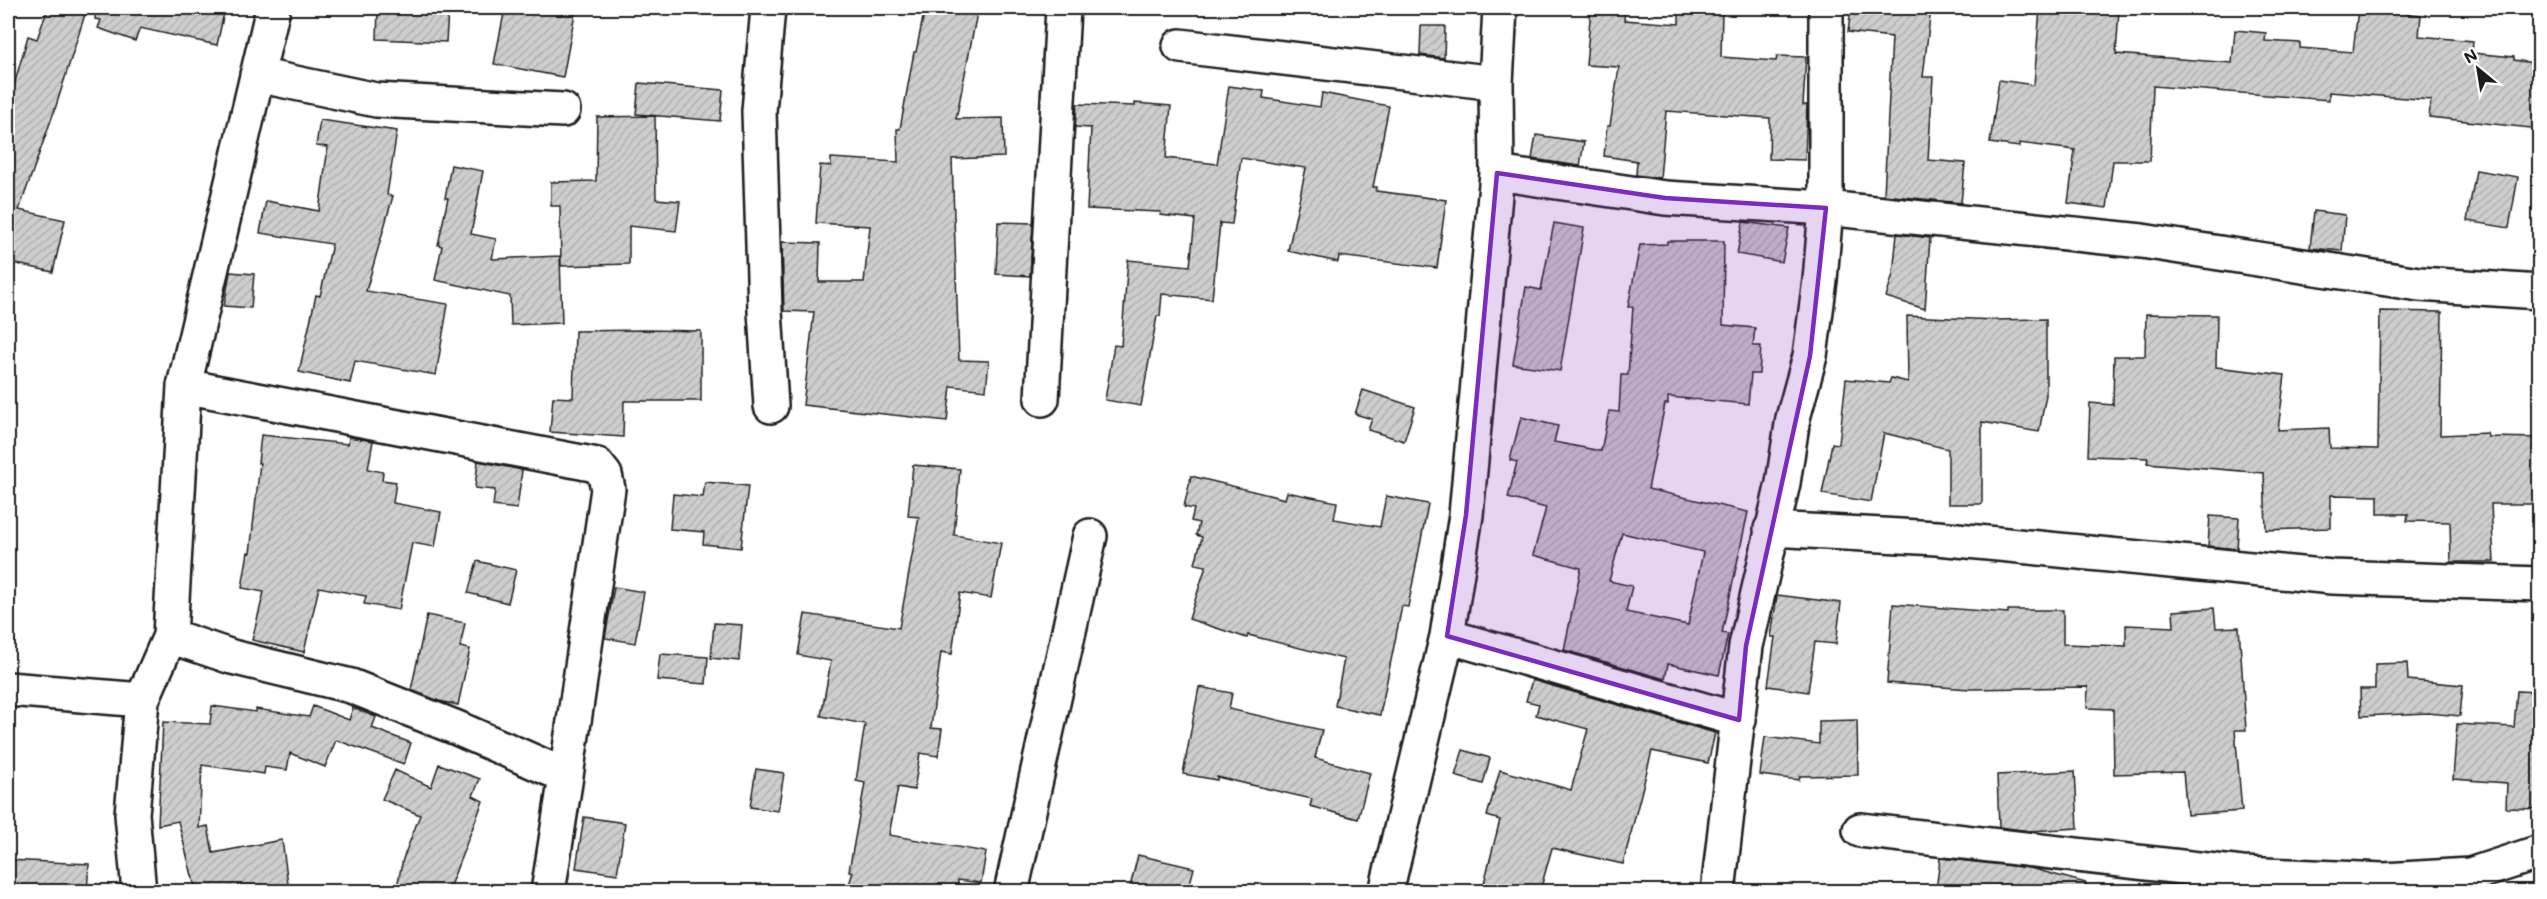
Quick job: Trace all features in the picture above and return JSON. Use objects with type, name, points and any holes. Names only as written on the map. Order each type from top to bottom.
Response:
[{"type":"street","points":[[138,891],[132,814],[141,700],[170,636],[184,386],[273,8]]},
{"type":"street","points":[[768,8],[759,111],[765,311],[771,406]]},
{"type":"street","points":[[1042,399],[1063,8]]},
{"type":"street","points":[[1386,891],[1447,636],[1466,515],[1497,173],[1496,83],[1500,8]]},
{"type":"street","points":[[1718,891],[1746,646],[1782,483],[1793,418],[1810,356],[1826,208],[1826,8]]},
{"type":"street","points":[[1180,46],[1496,83]]},
{"type":"street","points":[[256,75],[376,100],[563,110]]},
{"type":"street","points":[[1497,173],[1665,198],[1826,208],[2142,241],[2419,284],[2540,292]]},
{"type":"street","points":[[184,386],[597,465],[605,475],[608,489],[548,891]]},
{"type":"street","points":[[1771,529],[1937,538],[2332,577],[2540,584]]},
{"type":"street","points":[[1011,891],[1090,536]]},
{"type":"street","points":[[170,636],[232,657],[351,686],[457,728],[566,776]]},
{"type":"street","points":[[1447,636],[1739,720]]},
{"type":"street","points":[[8,689],[141,700]]},
{"type":"street","points":[[1860,831],[2242,883],[2384,880],[2470,875],[2540,852]]},
{"type":"highlighted area","points":[[1497,173],[1665,198],[1826,208],[1810,356],[1746,646],[1739,720],[1447,636],[1466,515]]},
{"type":"building","points":[[48,8],[87,8],[56,106],[19,210],[65,220],[53,272],[8,262],[8,106],[28,36],[37,39]]},
{"type":"building","points":[[96,8],[225,8],[217,45],[140,28],[135,41],[98,28],[101,20],[95,19]]},
{"type":"building","points":[[505,8],[576,8],[563,77],[494,64]]},
{"type":"building","points":[[925,8],[978,8],[956,119],[1003,118],[1004,157],[952,159],[959,360],[989,361],[986,390],[951,386],[947,421],[803,405],[814,312],[784,311],[782,242],[820,243],[819,282],[864,282],[870,226],[816,223],[820,165],[831,166],[831,158],[898,162],[897,129],[900,129],[914,52],[916,52]]},
{"type":"building","points":[[1591,8],[1625,8],[1624,20],[1679,24],[1679,8],[1722,8],[1721,57],[1776,61],[1777,56],[1806,57],[1803,105],[1807,105],[1805,160],[1769,159],[1770,118],[1666,111],[1660,178],[1636,175],[1637,161],[1604,156],[1607,126],[1610,126],[1619,67],[1586,65]]},
{"type":"building","points":[[1851,8],[1931,8],[1923,77],[1933,77],[1928,160],[1965,163],[1961,203],[1884,195],[1892,37],[1848,32]]},
{"type":"building","points":[[2040,8],[2119,10],[2116,54],[2232,63],[2235,30],[2266,33],[2265,41],[2300,43],[2300,48],[2353,52],[2358,9],[2421,15],[2419,36],[2473,41],[2472,53],[2514,57],[2514,60],[2540,64],[2540,129],[2429,117],[2431,100],[2329,92],[2329,100],[2153,86],[2150,161],[2113,161],[2107,208],[2068,203],[2075,150],[2019,143],[2019,147],[1990,143],[1999,80],[2034,85]]},
{"type":"building","points":[[378,9],[448,12],[446,42],[377,39]]},
{"type":"building","points":[[1421,26],[1445,26],[1444,58],[1420,55]]},
{"type":"building","points":[[639,83],[723,90],[720,121],[636,114]]},
{"type":"building","points":[[1229,86],[1264,91],[1263,98],[1320,107],[1322,93],[1389,106],[1373,187],[1377,187],[1376,191],[1446,200],[1437,268],[1339,256],[1338,262],[1288,251],[1306,168],[1241,158],[1232,224],[1220,223],[1212,299],[1162,294],[1160,316],[1157,316],[1141,406],[1105,400],[1114,345],[1121,346],[1128,260],[1190,266],[1195,219],[1160,215],[1161,212],[1087,209],[1091,128],[1075,127],[1077,104],[1135,106],[1135,103],[1171,106],[1166,158],[1217,164]]},
{"type":"building","points":[[655,116],[656,199],[680,201],[676,231],[629,226],[629,264],[561,266],[560,206],[551,206],[551,182],[596,181],[597,117]]},
{"type":"building","points":[[320,120],[397,131],[387,195],[393,196],[366,291],[448,304],[436,375],[355,361],[350,383],[299,372],[316,295],[320,296],[332,244],[260,233],[266,201],[319,211],[328,147],[316,146]]},
{"type":"building","points":[[1536,135],[1584,142],[1580,166],[1532,159]]},
{"type":"building","points":[[451,165],[483,171],[471,234],[496,239],[492,259],[560,256],[562,323],[511,325],[510,296],[435,280],[442,246],[438,245],[448,198],[445,198]]},
{"type":"building","points":[[2476,170],[2518,177],[2509,228],[2467,221]]},
{"type":"building","points":[[2314,211],[2345,215],[2342,251],[2310,248]]},
{"type":"building","points":[[998,222],[1033,223],[1030,276],[996,274]]},
{"type":"building","points":[[1743,222],[1789,228],[1782,262],[1737,254]]},
{"type":"building","points":[[1554,223],[1584,228],[1560,371],[1513,364],[1526,287],[1541,290]]},
{"type":"building","points":[[1897,234],[1930,238],[1925,309],[1886,297],[1893,274]]},
{"type":"building","points":[[1667,241],[1724,241],[1723,325],[1755,328],[1753,346],[1761,346],[1759,374],[1751,374],[1748,404],[1668,397],[1668,404],[1665,404],[1648,489],[1748,512],[1722,633],[1728,634],[1719,675],[1668,664],[1665,679],[1564,650],[1581,568],[1533,555],[1546,508],[1508,498],[1517,462],[1510,460],[1521,417],[1558,426],[1554,442],[1601,451],[1609,411],[1619,412],[1621,375],[1628,375],[1633,307],[1628,307],[1640,245],[1667,244]],"holes":[[[1622,533],[1703,552],[1688,625],[1626,612],[1632,586],[1609,581]]]},
{"type":"building","points":[[230,272],[254,274],[251,308],[224,306]]},
{"type":"building","points":[[2380,311],[2442,312],[2440,435],[2487,433],[2488,437],[2540,438],[2540,504],[2491,504],[2494,562],[2451,562],[2450,522],[2407,521],[2408,514],[2378,514],[2378,496],[2331,495],[2331,528],[2266,530],[2264,473],[2147,463],[2148,458],[2088,456],[2090,403],[2113,405],[2114,356],[2145,356],[2146,314],[2217,315],[2216,367],[2285,375],[2278,430],[2329,428],[2330,448],[2378,449]]},
{"type":"building","points":[[1907,316],[1995,320],[2046,319],[2046,395],[2039,432],[1982,422],[1982,504],[1948,504],[1948,449],[1884,433],[1871,502],[1822,494],[1832,443],[1839,444],[1846,379],[1889,383],[1891,378],[1908,382]]},
{"type":"building","points":[[575,331],[701,331],[701,401],[624,401],[623,437],[550,432],[553,397],[573,398]]},
{"type":"building","points":[[1363,390],[1415,407],[1404,441],[1368,430],[1372,419],[1355,414]]},
{"type":"building","points":[[261,435],[348,444],[349,437],[373,441],[368,469],[383,472],[382,480],[396,482],[393,503],[441,512],[435,547],[412,543],[399,610],[364,604],[366,596],[319,587],[304,652],[252,640],[264,592],[242,588],[248,552],[250,553]]},
{"type":"building","points":[[478,461],[522,470],[517,509],[493,506],[495,490],[475,488]]},
{"type":"building","points":[[913,465],[960,469],[954,535],[1001,543],[991,598],[960,593],[952,654],[941,652],[931,728],[942,729],[938,756],[920,753],[914,790],[898,787],[889,835],[986,852],[981,883],[958,880],[957,891],[847,891],[853,872],[849,871],[865,783],[856,781],[865,724],[821,716],[831,661],[798,655],[805,614],[899,628],[919,517],[908,516]]},
{"type":"building","points":[[1191,476],[1285,499],[1287,492],[1337,502],[1334,519],[1380,527],[1386,496],[1428,504],[1408,607],[1402,606],[1380,715],[1335,706],[1344,659],[1248,635],[1247,638],[1189,619],[1206,566],[1195,564],[1202,537],[1196,535],[1199,523],[1191,521],[1194,509],[1184,507]]},
{"type":"building","points":[[705,482],[748,486],[741,548],[703,544],[704,532],[670,529],[673,494],[703,497]]},
{"type":"building","points":[[2210,516],[2239,518],[2237,549],[2208,546]]},
{"type":"building","points":[[477,561],[516,570],[508,603],[468,593]]},
{"type":"building","points":[[614,587],[644,592],[635,643],[605,638]]},
{"type":"building","points":[[1777,595],[1841,603],[1836,644],[1815,642],[1808,692],[1768,686],[1775,637],[1771,637]]},
{"type":"building","points":[[1893,604],[2008,613],[2008,610],[2063,610],[2063,644],[2126,646],[2126,625],[2174,627],[2173,611],[2214,608],[2216,628],[2239,627],[2246,730],[2235,730],[2242,811],[2187,815],[2183,772],[2114,774],[2113,709],[2087,708],[2088,687],[1970,689],[1887,683]]},
{"type":"building","points":[[427,615],[465,623],[460,647],[470,649],[458,705],[439,701],[411,690]]},
{"type":"building","points":[[714,623],[742,625],[739,661],[711,658]]},
{"type":"building","points":[[660,654],[708,657],[706,684],[657,680]]},
{"type":"building","points":[[2407,663],[2408,680],[2463,685],[2460,716],[2428,713],[2361,716],[2360,689],[2375,689],[2375,664]]},
{"type":"building","points":[[1532,680],[1715,733],[1708,763],[1652,751],[1623,864],[1552,848],[1540,891],[1482,891],[1500,820],[1487,816],[1500,770],[1571,790],[1588,729],[1536,715],[1539,704],[1526,701]]},
{"type":"building","points":[[1199,687],[1232,693],[1229,709],[1322,730],[1315,758],[1370,773],[1358,819],[1310,806],[1312,799],[1217,777],[1217,780],[1183,774]]},
{"type":"building","points":[[2517,691],[2540,692],[2537,742],[2540,742],[2540,809],[2506,808],[2507,783],[2453,779],[2457,724],[2514,727]]},
{"type":"building","points":[[212,706],[256,712],[256,709],[309,717],[313,706],[349,720],[353,708],[376,717],[372,728],[411,743],[404,764],[336,740],[325,767],[290,753],[287,770],[265,767],[264,774],[202,765],[199,828],[208,826],[213,853],[282,840],[289,891],[196,891],[178,821],[158,825],[163,722],[210,724]]},
{"type":"building","points":[[1857,720],[1858,775],[1800,776],[1799,780],[1760,775],[1765,737],[1819,744],[1819,721]]},
{"type":"building","points":[[1463,750],[1490,758],[1483,784],[1455,776]]},
{"type":"building","points":[[439,764],[480,779],[473,796],[483,801],[448,891],[396,891],[403,859],[420,815],[382,799],[395,770],[431,787]]},
{"type":"building","points":[[756,769],[784,773],[778,811],[750,807]]},
{"type":"building","points":[[2075,771],[2078,828],[2030,831],[1999,827],[1997,775]]},
{"type":"building","points":[[584,817],[625,823],[617,874],[576,868]]},
{"type":"building","points":[[1138,855],[1194,868],[1188,891],[1129,891]]},
{"type":"building","points":[[1940,858],[2030,868],[2086,883],[2085,891],[1936,891]]},
{"type":"building","points":[[8,860],[89,864],[87,891],[8,891]]}]
